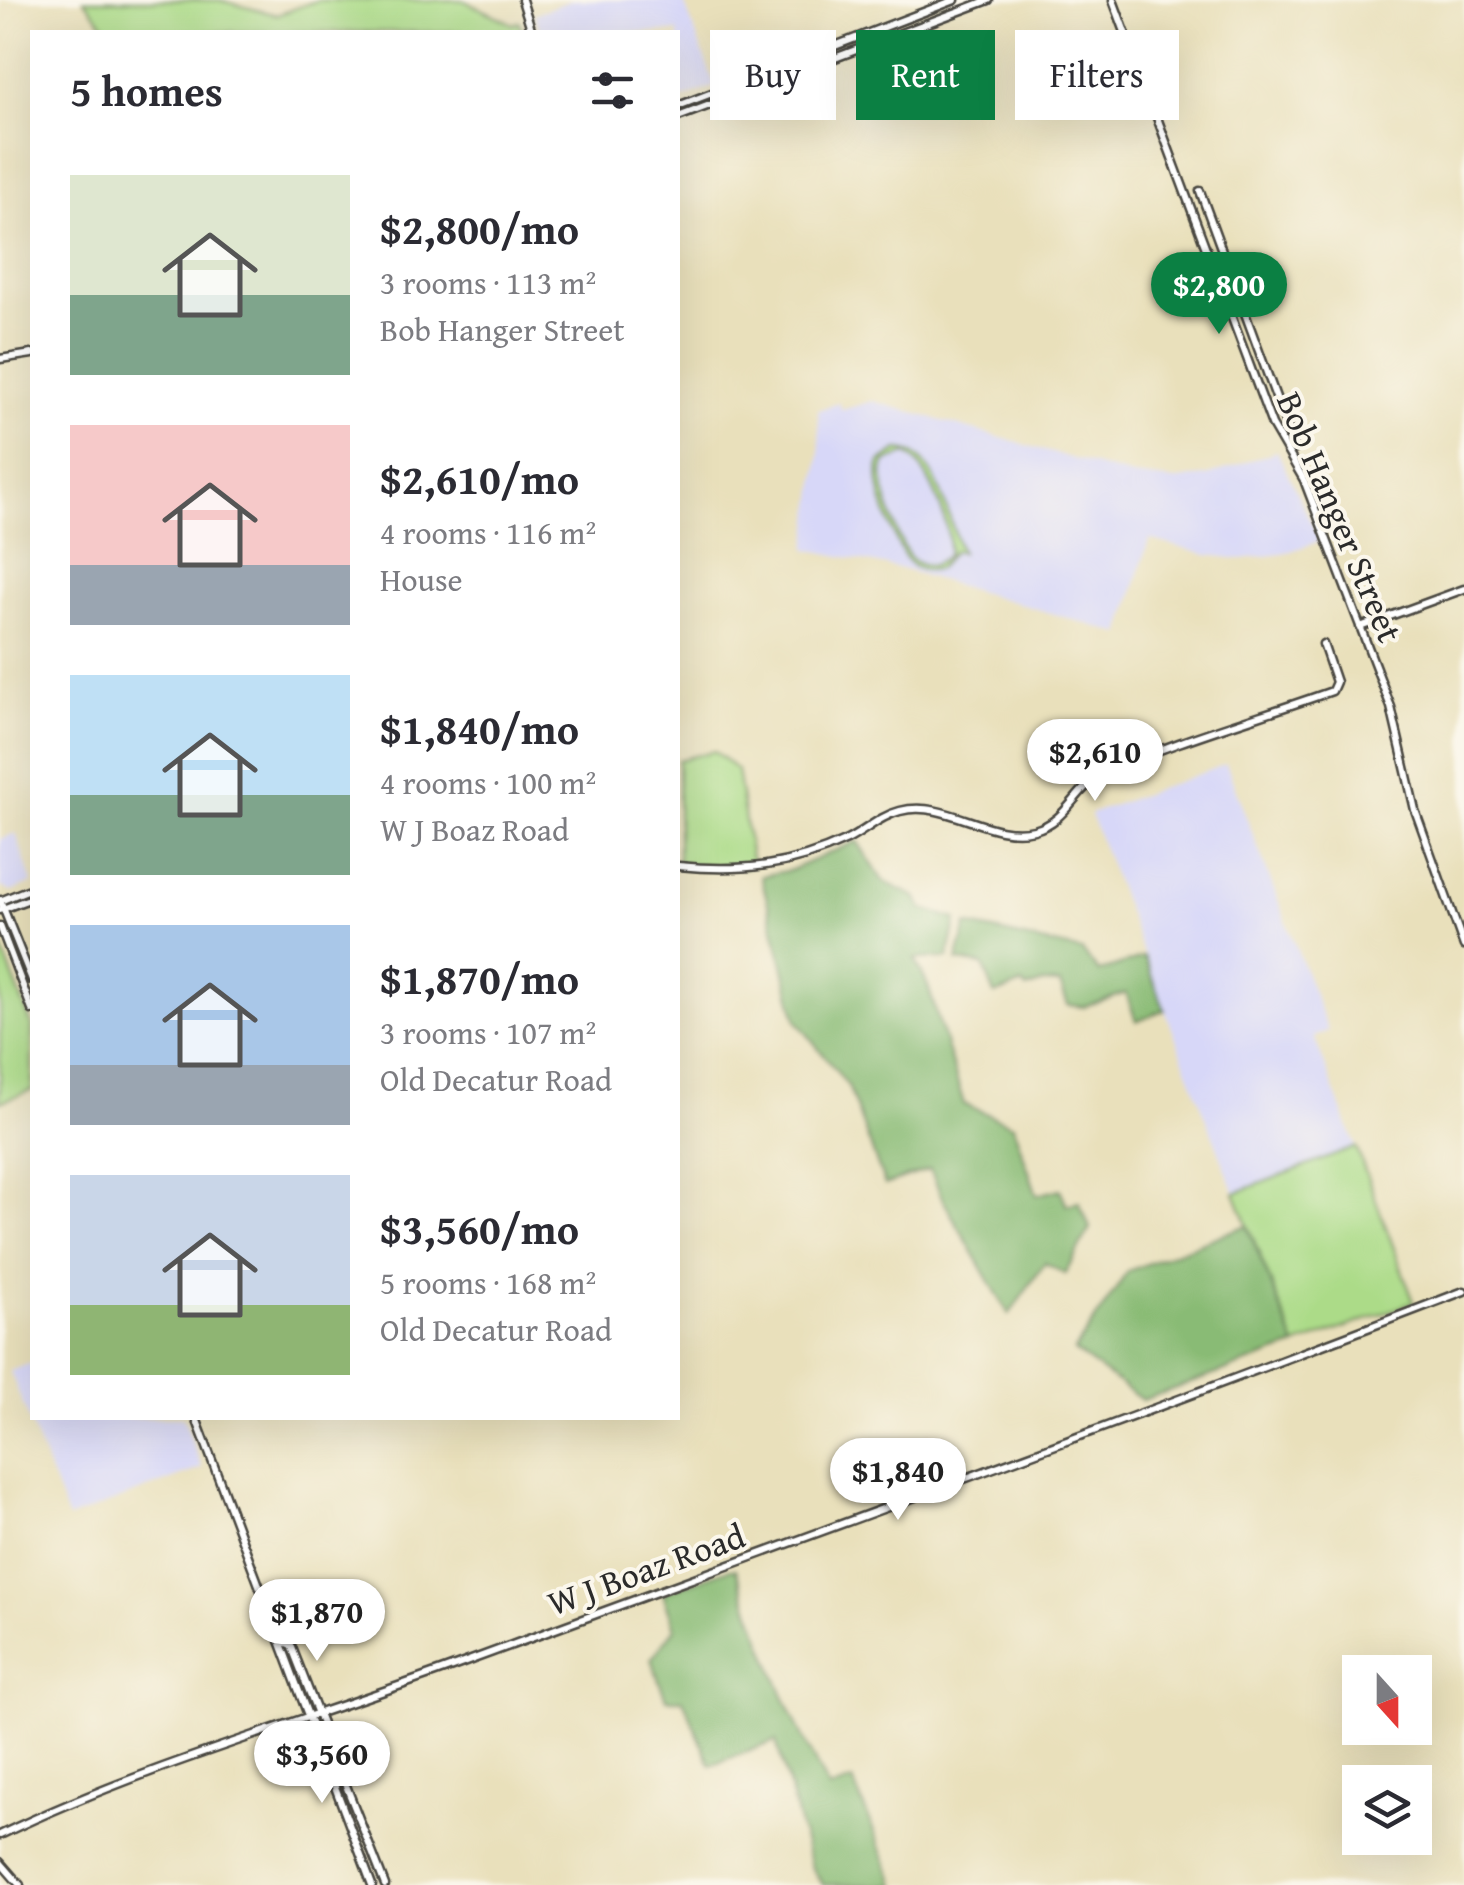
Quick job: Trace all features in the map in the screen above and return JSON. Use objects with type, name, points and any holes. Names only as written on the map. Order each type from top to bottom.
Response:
[{"type":"street","points":[[522,0],[531,30]]},
{"type":"street","points":[[836,45],[955,0]]},
{"type":"street","points":[[836,57],[989,0]]},
{"type":"street","name":"Bob Hanger Street","points":[[1113,0],[1272,425],[1304,480],[1391,707],[1415,810],[1464,946]]},
{"type":"street","points":[[680,105],[710,94]]},
{"type":"street","points":[[680,115],[710,104]]},
{"type":"street","name":"Bob Hanger Street","points":[[1200,191],[1295,449]]},
{"type":"street","points":[[0,359],[30,354]]},
{"type":"street","points":[[1360,627],[1464,589]]},
{"type":"street","points":[[680,866],[758,870],[842,843],[896,812],[913,809],[934,809],[1006,830],[1048,826],[1065,814],[1099,776],[1332,692],[1336,682],[1323,644]]},
{"type":"street","points":[[1,904],[30,889]]},
{"type":"street","points":[[1,904],[30,898]]},
{"type":"street","points":[[1,904],[30,975]]},
{"type":"street","points":[[0,926],[30,1005]]},
{"type":"street","name":"W J Boaz Road","points":[[0,1832],[1464,1291]]},
{"type":"street","points":[[197,1420],[385,1885]]},
{"type":"street","points":[[284,1642],[281,1649],[372,1885]]},
{"type":"street","points":[[0,1862],[20,1885]]},
{"type":"shaded area","points":[[572,0],[683,0],[710,73],[710,88],[680,99],[680,30],[540,30],[534,14]]},
{"type":"shaded area","points":[[873,401],[1132,476],[1174,481],[1210,475],[1277,451],[1320,541],[1282,554],[1241,559],[1207,555],[1149,539],[1121,634],[902,569],[807,549],[820,452],[818,410],[839,403],[842,410]]},
{"type":"shaded area","points":[[1226,764],[1328,1031],[1314,1037],[1356,1147],[1235,1193],[1090,814]]},
{"type":"shaded area","points":[[16,833],[30,877],[30,884],[11,892],[0,886],[0,839]]},
{"type":"shaded area","points":[[30,1364],[30,1420],[184,1420],[202,1468],[68,1519],[10,1371]]},
{"type":"green space","points":[[84,0],[219,0],[277,15],[318,0],[463,0],[513,24],[519,22],[522,30],[108,30]]},
{"type":"green space","points":[[898,450],[923,461],[932,473],[961,552],[954,551],[938,569],[918,568],[902,553],[882,497],[880,462]],"holes":[[[906,454],[931,484],[947,532],[947,556],[933,565],[911,558],[886,495],[886,462]]]},
{"type":"green space","points":[[714,751],[737,770],[751,858],[758,864],[742,868],[680,863],[680,760]]},
{"type":"green space","points":[[857,841],[883,881],[916,897],[923,909],[957,919],[948,958],[915,959],[928,986],[964,1104],[1013,1125],[1037,1195],[1060,1189],[1067,1205],[1079,1202],[1090,1228],[1065,1274],[1045,1263],[1009,1315],[942,1198],[930,1169],[885,1185],[848,1086],[797,1021],[761,876],[791,870]]},
{"type":"green space","points":[[967,925],[1082,951],[1099,972],[1144,957],[1165,1010],[1136,1021],[1126,993],[1084,1007],[1068,1005],[1060,984],[1043,983],[1026,989],[1023,984],[995,995],[983,965],[957,961]]},
{"type":"green space","points":[[0,944],[30,1021],[30,1091],[0,1102]]},
{"type":"green space","points":[[1356,1147],[1414,1302],[1296,1346],[1235,1193]]},
{"type":"green space","points":[[1247,1225],[1296,1346],[1142,1400],[1074,1351],[1128,1271]]},
{"type":"green space","points":[[736,1569],[778,1681],[829,1789],[853,1781],[896,1885],[823,1885],[811,1866],[776,1741],[711,1765],[683,1699],[666,1699],[651,1659],[675,1628],[663,1593]]}]
